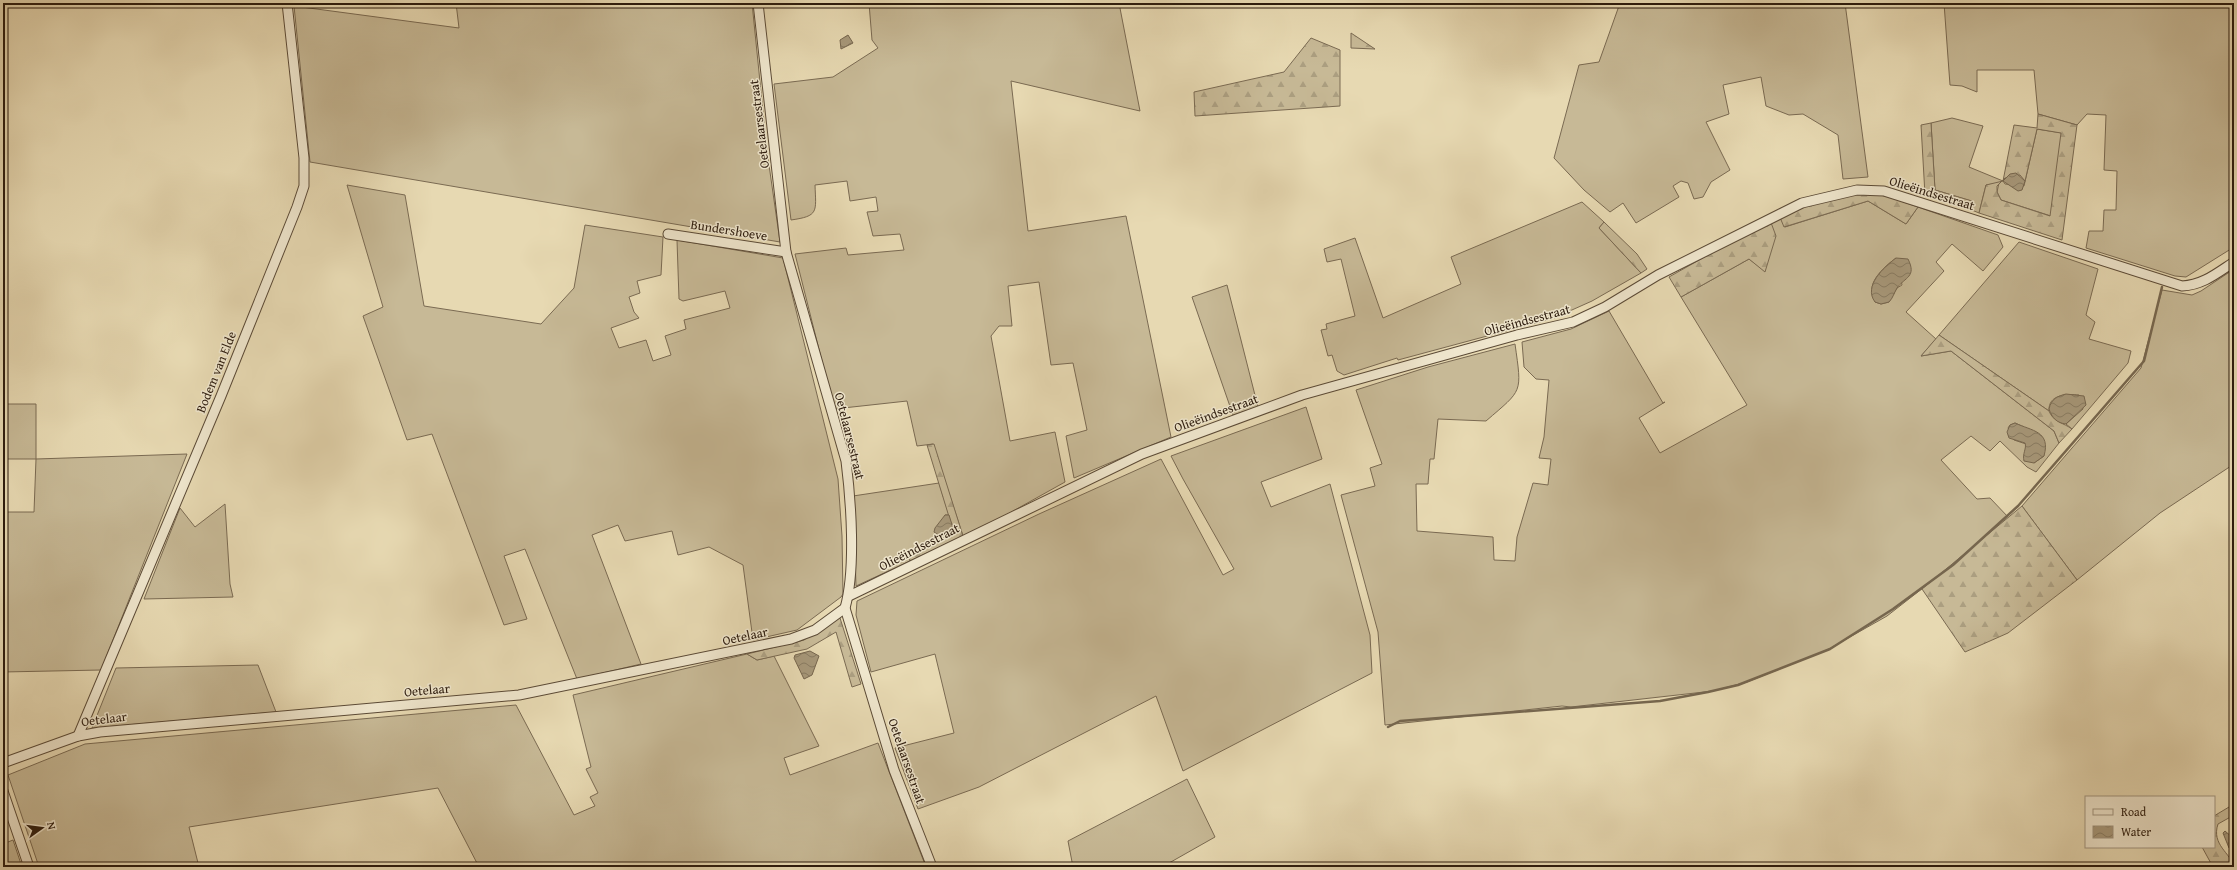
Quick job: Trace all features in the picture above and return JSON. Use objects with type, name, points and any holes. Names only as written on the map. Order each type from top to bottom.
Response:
[{"type":"street","name":"Bodem van Elde","points":[[78,736],[221,396],[297,207],[304,186],[304,158],[287,3]]},
{"type":"street","name":"Oetelaarsestraat","points":[[758,3],[786,252],[846,461],[850,493],[849,596],[845,608],[894,770],[932,867]]},
{"type":"street","name":"Olieëindsestraat","points":[[849,596],[1142,454],[1302,395],[1517,335],[1573,322],[1605,307],[1658,275],[1775,215],[1802,203],[1830,195],[1857,190],[1884,191],[2182,286],[2195,285],[2205,281],[2234,262]]},
{"type":"street","name":"Bundershoeve","points":[[668,234],[786,252]]},
{"type":"street","name":"Oetelaar","points":[[3,763],[78,736],[100,732],[519,695],[791,639],[816,630],[845,608]]},
{"type":"street","points":[[3,791],[29,867]]},
{"type":"green space","points":[[456,3],[752,3],[767,151],[780,242],[310,162],[294,6],[459,28]]},
{"type":"green space","points":[[869,3],[1119,3],[1140,111],[1011,81],[1028,231],[1126,216],[1171,437],[1074,478],[1066,436],[1087,430],[1073,363],[1051,365],[1039,282],[1008,286],[1012,326],[999,326],[991,336],[1010,441],[1055,432],[1065,482],[997,520],[963,536],[933,444],[917,446],[907,401],[834,409],[795,254],[846,248],[848,255],[904,250],[900,234],[873,236],[867,212],[878,211],[876,197],[850,201],[847,181],[815,185],[816,201],[814,211],[807,217],[791,220],[774,84],[833,77],[878,48],[872,40]]},
{"type":"green space","points":[[1620,3],[1845,3],[1868,177],[1843,179],[1838,135],[1803,114],[1789,115],[1766,106],[1761,77],[1723,85],[1729,114],[1706,122],[1730,170],[1711,182],[1703,197],[1694,199],[1688,183],[1681,181],[1673,186],[1679,197],[1636,223],[1623,203],[1610,212],[1584,190],[1554,158],[1579,65],[1599,62]]},
{"type":"green space","points":[[1944,3],[2234,3],[2234,247],[2186,277],[2175,276],[2086,248],[2089,231],[2103,231],[2104,210],[2116,210],[2117,171],[2104,170],[2106,115],[2087,114],[2077,125],[2038,114],[2034,70],[1977,70],[1977,92],[1962,86],[1950,85]]},
{"type":"green space","points":[[1351,33],[1375,49],[1351,48]]},
{"type":"green space","points":[[1311,38],[1340,50],[1340,106],[1195,116],[1194,92],[1284,72]]},
{"type":"green space","points":[[2038,114],[2077,125],[2062,240],[1979,213],[1986,185],[2002,181],[1997,186],[1997,192],[2001,200],[2050,216],[2061,133],[2037,129],[2025,181],[2020,175],[2005,178],[2003,180],[2014,125],[2037,128]]},
{"type":"green space","points":[[1952,118],[1983,126],[1969,167],[2003,181],[2005,184],[2024,186],[2037,129],[2062,133],[2051,216],[2001,200],[1997,192],[1999,183],[1986,185],[1979,213],[1967,208],[1971,201],[1935,190],[1931,123]]},
{"type":"green space","points":[[1931,123],[1935,190],[1972,201],[1967,208],[1925,195],[1921,125]]},
{"type":"green space","points":[[347,185],[405,195],[424,306],[541,324],[574,288],[585,225],[663,237],[661,275],[637,281],[640,293],[629,297],[634,312],[639,318],[611,328],[619,348],[646,340],[653,361],[671,355],[665,336],[686,329],[684,320],[730,308],[725,291],[683,301],[679,299],[677,240],[783,258],[838,479],[842,536],[843,594],[841,597],[797,630],[753,640],[743,565],[709,547],[678,555],[672,531],[625,541],[618,525],[592,535],[641,664],[577,679],[525,549],[504,556],[527,619],[504,625],[432,434],[407,440],[363,316],[383,307]]},
{"type":"green space","points":[[1875,192],[1918,207],[1906,224],[1868,201],[1784,227],[1779,215],[1812,200]]},
{"type":"green space","points":[[1868,201],[1906,224],[1918,207],[1998,235],[2003,247],[1983,271],[1952,244],[1936,262],[1944,271],[1906,312],[1936,339],[1921,356],[1951,351],[2054,431],[2059,443],[2036,472],[2027,467],[2000,441],[1990,451],[1971,436],[1941,460],[1977,499],[1990,498],[2009,518],[1959,560],[1887,616],[1827,650],[1747,682],[1713,691],[1571,707],[1562,706],[1385,725],[1378,632],[1341,495],[1375,486],[1370,468],[1382,464],[1356,390],[1428,367],[1515,344],[1519,382],[1513,396],[1486,421],[1438,419],[1434,459],[1430,459],[1428,484],[1416,484],[1417,531],[1493,537],[1494,560],[1515,561],[1517,537],[1533,483],[1548,485],[1551,459],[1539,458],[1544,437],[1549,380],[1536,379],[1524,367],[1522,342],[1571,329],[1609,311],[1663,403],[1665,402],[1639,418],[1660,453],[1747,405],[1681,297],[1749,259],[1765,271],[1770,220],[1779,215],[1785,227]],"holes":[[[1896,258],[1902,285],[1897,288],[1889,302],[1881,304],[1875,302],[1872,289],[1873,284],[1881,271]],[[2015,423],[2024,427],[2044,456],[2034,463],[2026,444],[2014,440],[2008,428],[2010,425]]]},
{"type":"green space","points":[[1582,202],[1604,222],[1599,228],[1641,273],[1592,301],[1554,318],[1398,360],[1397,358],[1344,375],[1337,371],[1332,355],[1328,356],[1321,330],[1327,329],[1326,324],[1355,316],[1341,259],[1327,262],[1324,249],[1355,238],[1383,318],[1461,284],[1451,257]]},
{"type":"green space","points":[[1770,220],[1776,236],[1765,272],[1749,259],[1681,297],[1669,277]]},
{"type":"green space","points":[[1604,222],[1637,254],[1647,269],[1641,273],[1599,228]]},
{"type":"green space","points":[[2019,242],[2098,269],[2086,315],[2095,322],[2089,339],[2131,351],[2128,363],[2072,429],[2066,424],[2083,409],[2079,395],[2064,395],[2055,398],[2050,405],[2049,411],[1939,335]]},
{"type":"green space","points":[[2234,269],[2234,464],[2160,513],[2077,580],[2022,506],[2141,368],[2162,290],[2192,295],[2201,291]]},
{"type":"green space","points":[[1227,285],[1258,407],[1233,415],[1192,297]]},
{"type":"green space","points":[[1939,335],[2049,411],[2053,418],[2072,429],[2059,443],[2054,431],[1951,351],[1921,356]]},
{"type":"green space","points":[[3,404],[36,404],[36,459],[3,459]]},
{"type":"green space","points":[[1306,407],[1322,459],[1261,482],[1271,507],[1330,484],[1370,635],[1372,673],[1183,771],[1156,696],[979,787],[918,809],[895,748],[954,733],[935,654],[871,672],[856,615],[857,601],[1039,514],[1161,459],[1223,575],[1234,569],[1171,456]]},
{"type":"green space","points":[[934,444],[963,536],[910,561],[909,553],[954,533],[927,445]]},
{"type":"green space","points":[[187,454],[101,670],[3,672],[3,512],[34,512],[36,459]]},
{"type":"green space","points":[[939,483],[949,515],[945,515],[937,536],[943,538],[909,553],[910,561],[856,586],[853,496]]},
{"type":"green space","points":[[225,504],[230,584],[233,597],[144,599],[180,508],[195,527]]},
{"type":"green space","points":[[2022,506],[2077,580],[2008,633],[1965,652],[1922,589]]},
{"type":"green space","points":[[840,618],[861,684],[852,687],[836,632],[807,649],[757,660],[747,654],[804,640],[832,620]]},
{"type":"green space","points":[[747,654],[757,660],[774,656],[819,746],[784,758],[790,775],[878,743],[926,867],[479,867],[438,788],[189,827],[199,867],[39,867],[8,775],[85,744],[516,705],[574,815],[595,806],[590,797],[598,793],[586,769],[591,767],[573,695]]},
{"type":"green space","points":[[258,665],[276,712],[92,728],[116,668]]},
{"type":"green space","points":[[1187,779],[1215,837],[1162,867],[1073,867],[1068,841]]},
{"type":"green space","points":[[2234,804],[2234,815],[2218,824],[2217,838],[2234,867],[2213,867],[2203,848],[2215,848],[2215,815]]},
{"type":"green space","points":[[13,840],[22,867],[3,867],[3,844]]},
{"type":"water","points":[[848,35],[853,43],[841,49],[840,40]]},
{"type":"water","points":[[2016,173],[2025,181],[2022,190],[2018,191],[2003,181],[2010,174]]},
{"type":"water","points":[[1896,258],[1908,259],[1911,273],[1900,284],[1889,302],[1881,304],[1875,302],[1872,296],[1873,283],[1876,277],[1886,266]]},
{"type":"water","points":[[2066,394],[2084,396],[2086,405],[2066,424],[2055,420],[2049,409],[2055,398]]},
{"type":"water","points":[[2015,423],[2038,433],[2045,441],[2044,456],[2034,463],[2024,461],[2025,443],[2009,438],[2007,432],[2010,425]]},
{"type":"water","points":[[945,515],[949,515],[954,531],[943,538],[934,532],[935,528]]},
{"type":"water","points":[[810,651],[819,656],[812,675],[804,679],[794,658],[795,655]]},
{"type":"water","points":[[2225,831],[2233,838],[2234,846],[2229,848],[2223,833]]},
{"type":"waterway","points":[[1388,727],[1400,721],[1660,701],[1738,685],[1830,649],[1893,609],[1953,565],[2018,506],[2144,361],[2162,287]]}]
